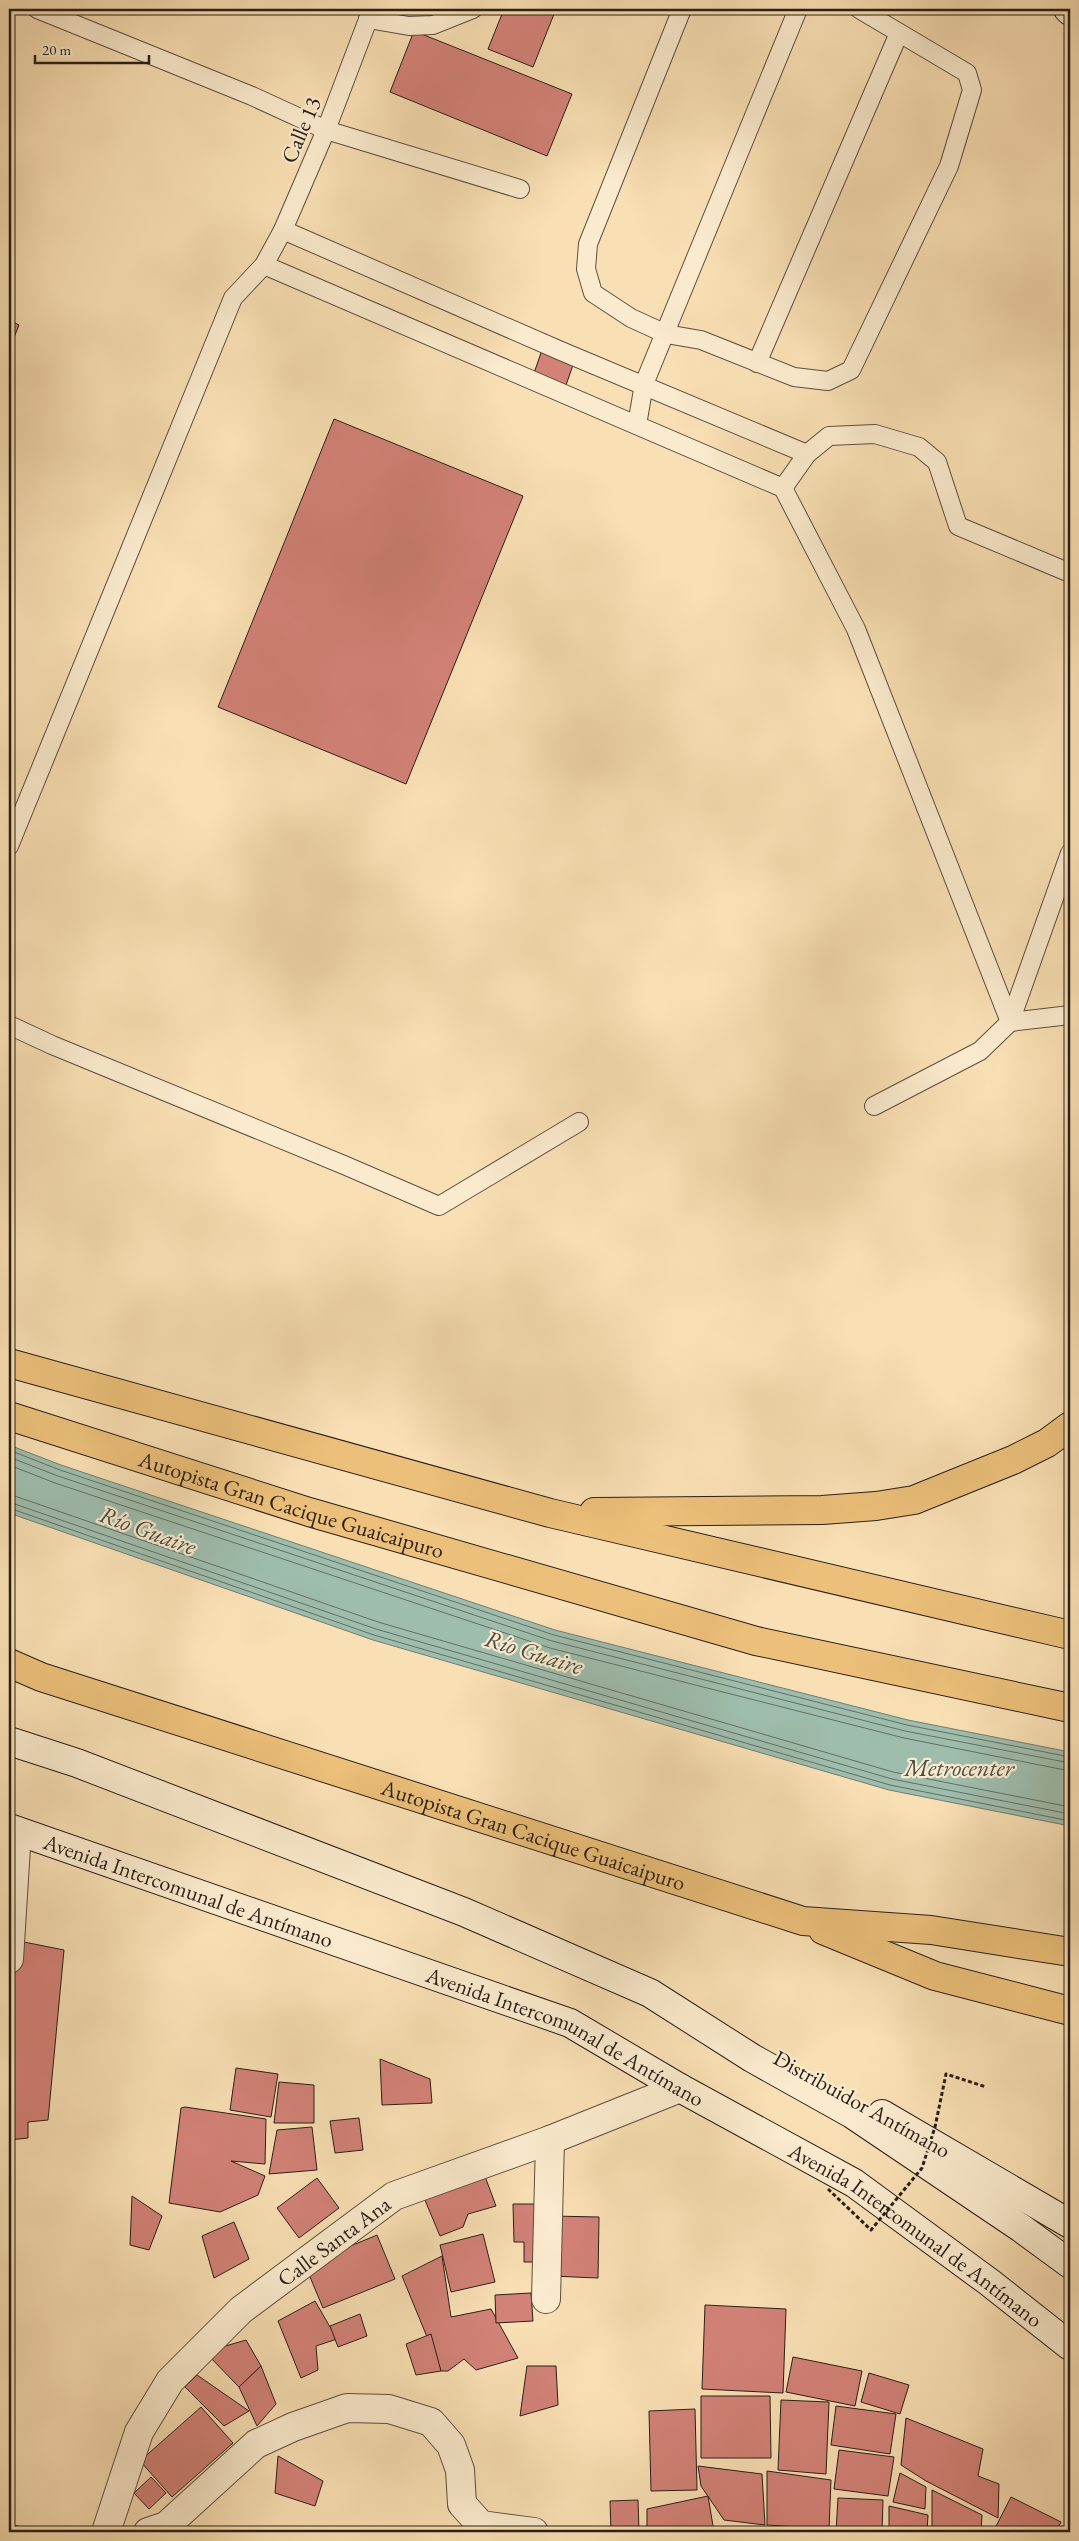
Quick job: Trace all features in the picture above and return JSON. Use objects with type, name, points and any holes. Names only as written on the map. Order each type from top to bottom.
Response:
[{"type":"highway","points":[[9,1363],[550,1513],[1070,1635]]},
{"type":"highway","name":"Autopista Gran Cacique Guaicaipuro","points":[[9,1416],[309,1512],[756,1642],[1070,1708]]},
{"type":"highway","points":[[550,1513],[822,1510],[914,1500],[977,1476],[1047,1443],[1070,1426]]},
{"type":"highway","name":"Autopista Gran Cacique Guaicaipuro","points":[[9,1663],[41,1677],[803,1922],[932,1930],[1070,1952]]},
{"type":"highway","points":[[803,1922],[935,1976],[1070,2011]]},
{"type":"main road","points":[[9,1741],[77,1763],[464,1912],[650,1993],[752,2058],[852,2114],[1013,2222],[1070,2264]]},
{"type":"main road","points":[[9,1959],[13,1829]]},
{"type":"main road","name":"Avenida Intercomunal de Antímano","points":[[13,1829],[570,2024],[680,2088],[854,2183],[989,2282],[1070,2346]]},
{"type":"main road","name":"Distribuidor Antímano","points":[[650,1993],[803,2068],[1070,2224]]},
{"type":"main road","name":"Calle Santa Ana","points":[[108,2524],[139,2432],[170,2381],[241,2310],[394,2196],[550,2140],[680,2088]]},
{"type":"main road","points":[[546,2299],[550,2140]]},
{"type":"main road","points":[[148,2532],[166,2526],[256,2444],[293,2427],[347,2408],[389,2409],[431,2422],[451,2445],[460,2470],[462,2504],[481,2525],[534,2532]]},
{"type":"main road","points":[[108,2524],[140,2532]]},
{"type":"lane","points":[[37,9],[252,96],[326,130],[520,189]]},
{"type":"lane","points":[[370,14],[409,26],[433,25],[473,9]]},
{"type":"lane","points":[[682,9],[588,244],[586,268],[593,293],[632,318],[666,334],[701,340],[794,377],[828,381],[851,370],[949,166],[972,90],[967,73],[859,9]]},
{"type":"lane","points":[[638,425],[644,384],[798,9]]},
{"type":"lane","name":"Calle 13","points":[[9,846],[233,298],[264,265],[283,230],[326,130],[370,14]]},
{"type":"lane","points":[[757,362],[900,33]]},
{"type":"lane","points":[[283,230],[561,351],[644,384],[807,454]]},
{"type":"lane","points":[[264,265],[783,488],[856,630],[1010,1022]]},
{"type":"lane","points":[[783,488],[807,454],[829,436],[875,434],[919,447],[937,462],[958,526],[1070,573]]},
{"type":"lane","points":[[874,1106],[980,1051],[1010,1022],[1070,853]]},
{"type":"lane","points":[[1010,1022],[1070,1015]]},
{"type":"lane","points":[[9,1025],[52,1046],[344,1165],[439,1206],[579,1122]]},
{"type":"path","points":[[828,2189],[871,2230],[922,2168],[935,2127],[946,2074],[986,2087]]},
{"type":"water","name":"Metrocenter","points":[[9,1445],[61,1465],[555,1630],[908,1720],[1070,1752],[1070,1826],[889,1790],[373,1640],[9,1513]]},
{"type":"building","points":[[504,9],[556,9],[533,67],[488,49]]},
{"type":"building","points":[[414,31],[572,94],[547,156],[390,92]]},
{"type":"building","points":[[9,320],[19,325],[9,350]]},
{"type":"building","points":[[542,350],[574,362],[565,388],[533,376]]},
{"type":"building","points":[[334,419],[523,496],[406,784],[218,707]]},
{"type":"building","points":[[9,1939],[64,1950],[48,2120],[28,2122],[28,2138],[9,2140]]},
{"type":"building","points":[[380,2059],[430,2079],[432,2103],[382,2105]]},
{"type":"building","points":[[236,2068],[278,2074],[271,2117],[230,2110]]},
{"type":"building","points":[[279,2082],[314,2085],[314,2123],[274,2123]]},
{"type":"building","points":[[185,2107],[266,2119],[265,2164],[231,2161],[265,2176],[258,2195],[220,2212],[169,2203],[181,2108]]},
{"type":"building","points":[[359,2118],[363,2150],[335,2153],[330,2121]]},
{"type":"building","points":[[312,2127],[317,2170],[269,2174],[277,2130]]},
{"type":"building","points":[[483,2171],[496,2206],[468,2214],[463,2227],[440,2236],[422,2193]]},
{"type":"building","points":[[317,2178],[339,2208],[299,2238],[277,2208]]},
{"type":"building","points":[[132,2196],[162,2216],[149,2250],[130,2245]]},
{"type":"building","points":[[513,2204],[546,2204],[546,2262],[524,2262],[524,2242],[514,2242]]},
{"type":"building","points":[[552,2216],[599,2217],[598,2278],[551,2276]]},
{"type":"building","points":[[234,2222],[249,2259],[214,2278],[202,2236]]},
{"type":"building","points":[[483,2234],[495,2282],[451,2292],[440,2245]]},
{"type":"building","points":[[377,2235],[395,2279],[323,2308],[305,2265]]},
{"type":"building","points":[[442,2256],[451,2317],[491,2309],[518,2358],[476,2370],[464,2359],[448,2371],[441,2371],[402,2276]]},
{"type":"building","points":[[531,2293],[533,2321],[496,2323],[495,2295]]},
{"type":"building","points":[[315,2301],[337,2339],[316,2346],[318,2370],[301,2378],[278,2321]]},
{"type":"building","points":[[705,2305],[786,2309],[783,2393],[702,2389]]},
{"type":"building","points":[[360,2314],[367,2336],[338,2347],[330,2326]]},
{"type":"building","points":[[431,2334],[441,2371],[416,2375],[406,2344]]},
{"type":"building","points":[[246,2340],[261,2366],[239,2387],[205,2352]]},
{"type":"building","points":[[793,2357],[862,2371],[855,2406],[786,2392]]},
{"type":"building","points":[[261,2366],[276,2404],[257,2426],[239,2387]]},
{"type":"building","points":[[527,2366],[556,2366],[558,2405],[520,2416]]},
{"type":"building","points":[[869,2373],[909,2385],[900,2414],[861,2402]]},
{"type":"building","points":[[197,2375],[249,2411],[224,2426],[185,2387]]},
{"type":"building","points":[[701,2396],[770,2396],[771,2458],[701,2458]]},
{"type":"building","points":[[781,2400],[829,2402],[826,2474],[778,2470]]},
{"type":"building","points":[[836,2406],[896,2414],[890,2454],[831,2445]]},
{"type":"building","points":[[201,2407],[233,2443],[172,2497],[140,2461]]},
{"type":"building","points":[[695,2409],[697,2490],[651,2491],[649,2411]]},
{"type":"building","points":[[906,2418],[983,2449],[978,2476],[999,2484],[998,2518],[926,2481],[901,2465]]},
{"type":"building","points":[[839,2450],[894,2457],[888,2496],[834,2489]]},
{"type":"building","points":[[278,2456],[323,2481],[315,2506],[275,2493]]},
{"type":"building","points":[[698,2466],[762,2474],[765,2525],[724,2520],[701,2486]]},
{"type":"building","points":[[767,2471],[831,2480],[829,2529],[767,2525]]},
{"type":"building","points":[[900,2473],[926,2487],[925,2509],[893,2502]]},
{"type":"building","points":[[151,2477],[166,2493],[149,2509],[134,2493]]},
{"type":"building","points":[[932,2490],[982,2515],[981,2532],[932,2532]]},
{"type":"building","points":[[708,2496],[714,2532],[647,2532],[647,2509]]},
{"type":"building","points":[[1011,2497],[1061,2522],[1056,2532],[993,2532]]},
{"type":"building","points":[[838,2498],[883,2500],[882,2532],[836,2532]]},
{"type":"building","points":[[638,2500],[639,2532],[611,2532],[610,2501]]},
{"type":"building","points":[[889,2506],[928,2515],[927,2532],[889,2532]]},
{"type":"building","points":[[1070,2517],[1070,2532],[1064,2532],[1062,2531]]},
{"type":"building","points":[[9,2524],[38,2531],[38,2532],[9,2532]]},
{"type":"building","points":[[238,2527],[245,2532],[233,2532]]},
{"type":"water label","name":"Río Guaire","points":[[148,1530]]},
{"type":"water label","name":"Río Guaire","points":[[534,1652]]}]
